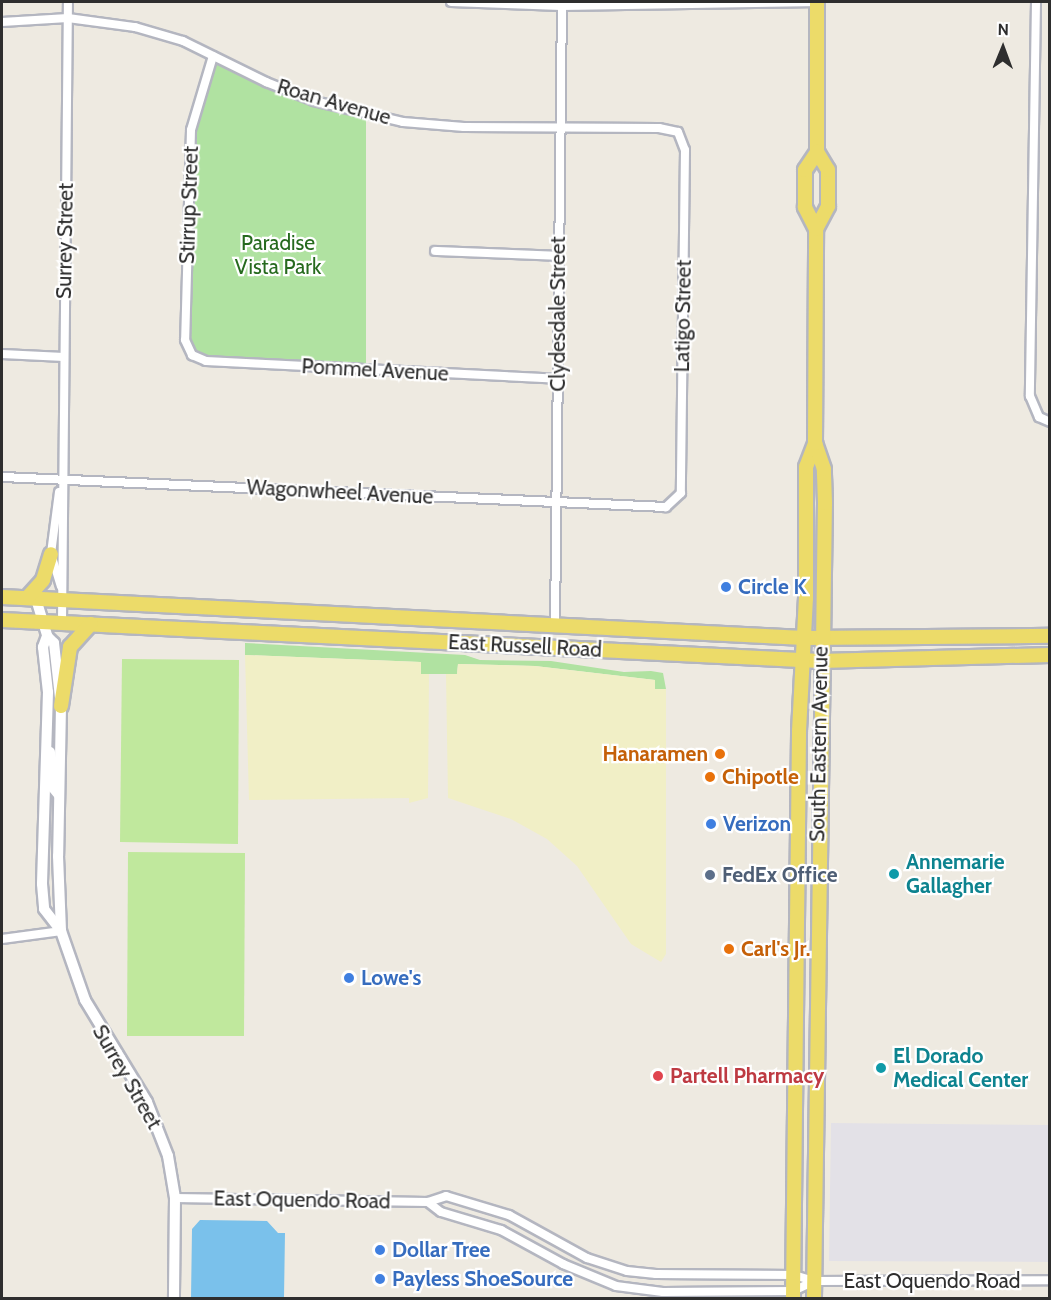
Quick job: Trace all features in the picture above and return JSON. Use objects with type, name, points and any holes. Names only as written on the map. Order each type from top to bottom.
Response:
[{"type":"main road","name":"South Eastern Avenue","points":[[814,1299],[816,980],[824,469],[815,443],[816,229],[805,207],[806,170],[817,152],[817,2]]},
{"type":"main road","name":"South Eastern Avenue","points":[[816,229],[828,206],[828,170],[817,152]]},
{"type":"main road","name":"South Eastern Avenue","points":[[793,1295],[795,984],[806,467],[815,443]]},
{"type":"main road","points":[[31,599],[43,580],[51,554]]},
{"type":"main road","name":"East Russell Road","points":[[2,597],[61,602],[821,639],[1050,636]]},
{"type":"main road","name":"East Russell Road","points":[[2,620],[820,661],[1050,655]]},
{"type":"main road","points":[[437,621],[437,642]]},
{"type":"main road","points":[[62,706],[70,647],[91,624]]},
{"type":"main road","points":[[795,984],[816,980]]},
{"type":"street","name":"Surrey Street","points":[[62,622],[68,2]]},
{"type":"street","points":[[451,2],[561,4],[822,2]]},
{"type":"street","points":[[1036,2],[1030,396],[1039,417],[1050,422]]},
{"type":"street","name":"Clydesdale Street","points":[[555,627],[561,4]]},
{"type":"street","name":"Roan Avenue","points":[[2,22],[68,18],[135,27],[183,41],[266,82],[345,110],[403,122],[560,129],[659,128],[678,132]]},
{"type":"street","name":"Stirrup Street","points":[[192,356],[185,340],[191,130],[213,56]]},
{"type":"street","name":"Latigo Street","points":[[677,501],[681,494],[685,162],[678,132]]},
{"type":"street","points":[[435,251],[558,256]]},
{"type":"street","points":[[2,354],[64,357]]},
{"type":"street","name":"Pommel Avenue","points":[[192,356],[206,362],[558,379]]},
{"type":"street","name":"Wagonwheel Avenue","points":[[2,477],[557,502],[656,510],[677,501]]},
{"type":"street","name":"Surrey Street","points":[[61,586],[51,554],[62,480]]},
{"type":"street","name":"Surrey Street","points":[[31,599],[43,622],[47,636],[54,643],[62,706],[61,931]]},
{"type":"street","name":"Surrey Street","points":[[47,636],[43,647],[47,729],[42,769],[44,909],[61,931],[85,1000],[151,1112],[168,1156],[175,1198],[174,1299]]},
{"type":"street","points":[[47,729],[50,784],[60,795]]},
{"type":"street","points":[[2,939],[61,931]]},
{"type":"street","name":"East Oquendo Road","points":[[175,1198],[428,1202],[446,1196],[481,1205],[529,1225],[587,1258],[627,1271],[794,1275],[814,1281],[1050,1280]]},
{"type":"street","name":"East Oquendo Road","points":[[428,1202],[441,1212],[501,1230],[563,1264],[616,1286],[663,1292],[793,1295],[814,1281]]},
{"type":"shaded area","points":[[831,1123],[1049,1125],[1049,1262],[829,1261]]},
{"type":"green space","name":"Paradise Vista Park","points":[[219,59],[266,82],[366,116],[366,371],[202,362],[189,350],[192,160],[200,101]]},
{"type":"green space","points":[[245,643],[465,655],[480,660],[551,661],[624,672],[651,671],[663,673],[666,689],[655,689],[655,680],[535,666],[458,664],[457,674],[421,674],[420,662],[245,655]]},
{"type":"green space","points":[[122,659],[239,660],[238,844],[120,842]]},
{"type":"green space","points":[[128,852],[245,853],[244,1036],[127,1036]]},
{"type":"sand","points":[[245,655],[421,662],[421,674],[429,674],[428,798],[409,803],[409,798],[249,800]]},
{"type":"sand","points":[[458,664],[535,666],[655,680],[655,689],[666,689],[666,954],[661,962],[631,944],[577,866],[547,839],[511,819],[448,798],[446,674],[457,674]]},
{"type":"water","points":[[200,1220],[267,1221],[278,1233],[285,1233],[284,1298],[191,1298],[192,1229]]},
{"type":"place","name":"Circle K","points":[[726,587]]},
{"type":"place","name":"Hanaramen","points":[[720,754]]},
{"type":"place","name":"Chipotle","points":[[710,777]]},
{"type":"place","name":"Verizon","points":[[711,824]]},
{"type":"place","name":"Annemarie Gallagher","points":[[894,874]]},
{"type":"place","name":"FedEx Office","points":[[710,875]]},
{"type":"place","name":"Carl's Jr.","points":[[729,949]]},
{"type":"place","name":"Lowe's","points":[[349,978]]},
{"type":"place","name":"El Dorado Medical Center","points":[[881,1068]]},
{"type":"place","name":"Partell Pharmacy","points":[[658,1076]]},
{"type":"place","name":"Dollar Tree","points":[[380,1250]]},
{"type":"place","name":"Payless ShoeSource","points":[[380,1279]]}]
